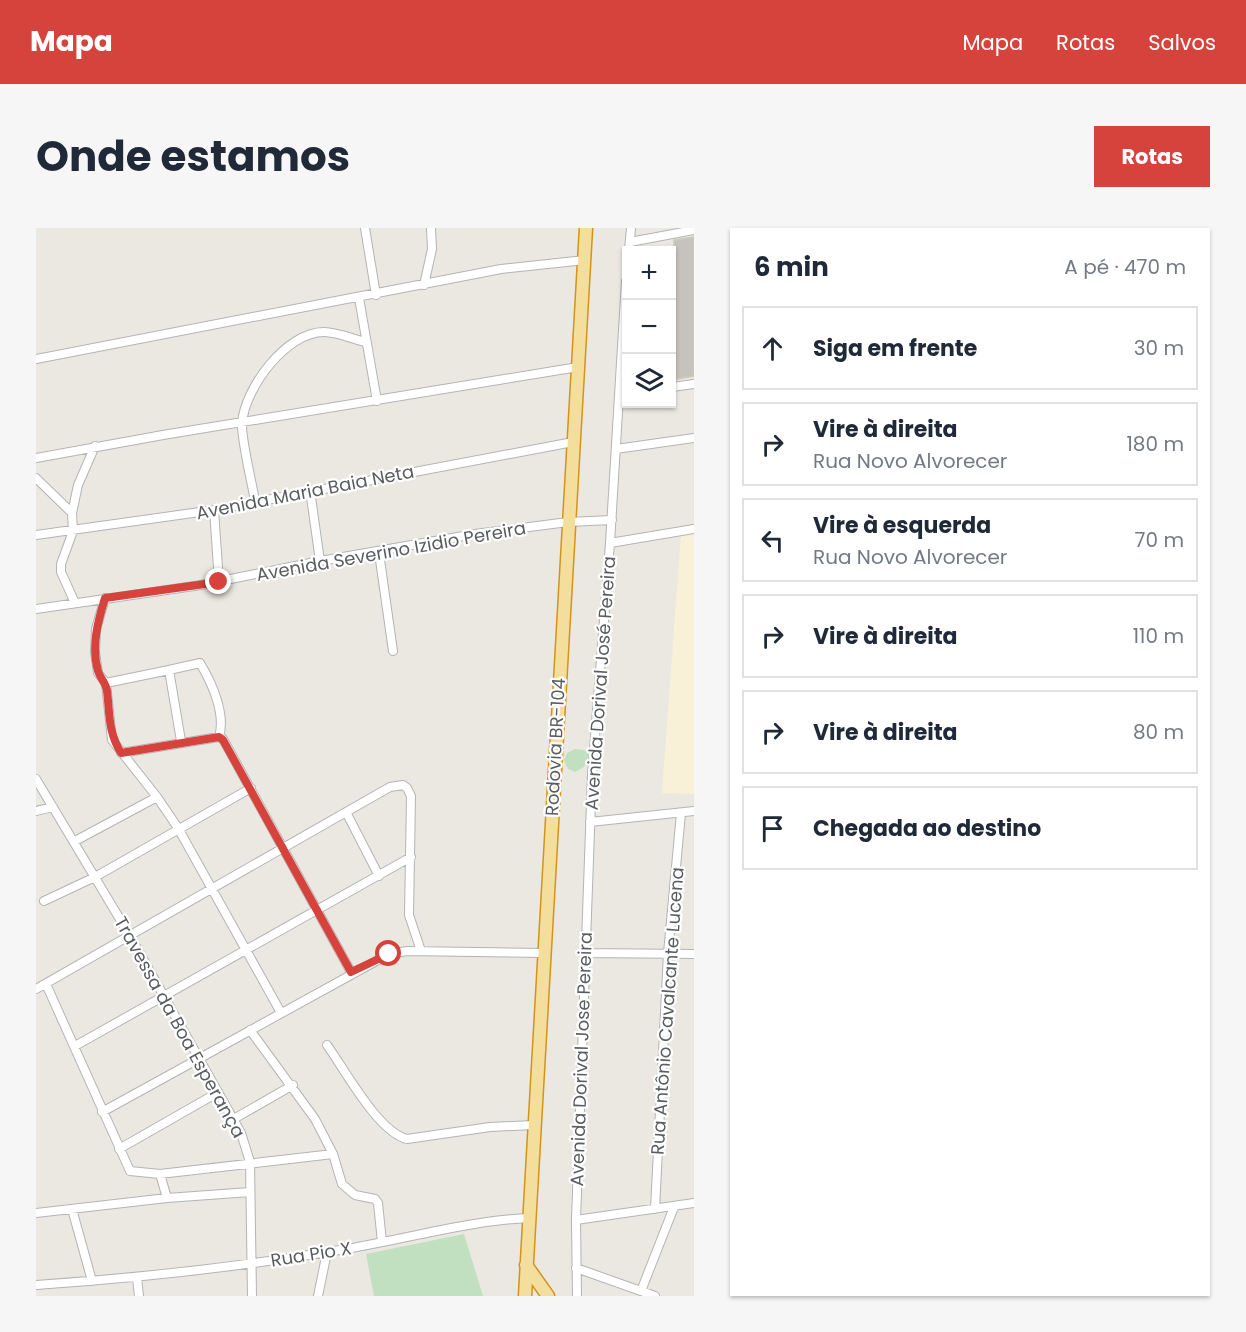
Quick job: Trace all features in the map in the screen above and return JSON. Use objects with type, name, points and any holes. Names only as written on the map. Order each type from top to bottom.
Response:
[{"type":"highway","name":"Rodovia BR-104","points":[[525,1296],[586,228]]},
{"type":"highway","points":[[526,1265],[548,1296]]},
{"type":"street","points":[[364,228],[375,295]]},
{"type":"street","points":[[424,285],[432,249],[431,228]]},
{"type":"street","points":[[631,228],[629,246],[694,230]]},
{"type":"street","points":[[36,359],[501,269],[585,260]]},
{"type":"street","points":[[358,298],[376,400]]},
{"type":"street","name":"Avenida Dorival José Pereira","points":[[624,354],[626,300]]},
{"type":"street","points":[[255,501],[242,423],[256,383],[269,364],[289,346],[324,332],[365,342]]},
{"type":"street","points":[[36,459],[95,446],[578,367]]},
{"type":"street","points":[[676,386],[694,384]]},
{"type":"street","name":"Avenida Dorival José Pereira","points":[[590,822],[616,449],[622,403]]},
{"type":"street","points":[[616,449],[694,438]]},
{"type":"street","name":"Avenida Maria Baia Neta","points":[[36,535],[214,510],[309,490],[573,442]]},
{"type":"street","points":[[75,603],[61,572],[61,564],[73,531],[72,513],[78,484],[95,446]]},
{"type":"street","points":[[36,478],[72,513]]},
{"type":"street","points":[[309,490],[321,561]]},
{"type":"street","points":[[214,510],[219,582]]},
{"type":"street","name":"Avenida Severino Izidio Pereira","points":[[36,609],[219,582],[321,561],[379,553],[475,534],[568,522],[612,520]]},
{"type":"street","points":[[610,543],[694,529]]},
{"type":"street","points":[[379,553],[393,651]]},
{"type":"street","points":[[105,598],[96,629],[95,652],[98,673],[106,683],[112,740],[157,797],[177,828],[280,1011]]},
{"type":"street","points":[[106,683],[200,663],[212,682],[220,723],[219,737],[229,747],[351,972]]},
{"type":"street","points":[[169,670],[181,741]]},
{"type":"street","points":[[121,753],[181,741],[219,737]]},
{"type":"street","name":"Travessa da Boa Esperança","points":[[36,779],[75,841],[241,1133],[250,1162],[252,1296]]},
{"type":"street","points":[[36,989],[390,787],[403,785],[411,796],[409,915],[421,951]]},
{"type":"street","points":[[44,901],[95,877],[177,828],[251,788]]},
{"type":"street","points":[[75,841],[157,797]]},
{"type":"street","points":[[36,811],[54,807]]},
{"type":"street","points":[[590,822],[694,811]]},
{"type":"street","points":[[346,812],[379,876]]},
{"type":"street","name":"Rua Antônio Cavalcante Lucena","points":[[655,1209],[668,953],[681,813]]},
{"type":"street","name":"Avenida Dorival Jose Pereira","points":[[577,1296],[576,1220],[590,822]]},
{"type":"street","points":[[75,1046],[411,857]]},
{"type":"street","points":[[102,1112],[280,1011],[389,954],[421,951],[544,953]]},
{"type":"street","points":[[584,953],[694,954]]},
{"type":"street","points":[[46,984],[130,1171],[160,1174],[333,1154]]},
{"type":"street","points":[[250,1030],[293,1085],[315,1119],[333,1154],[336,1172],[348,1191],[355,1195],[375,1199],[378,1203],[382,1242]]},
{"type":"street","points":[[327,1045],[380,1120],[400,1138],[407,1139],[490,1127],[534,1125]]},
{"type":"street","points":[[232,1119],[293,1085]]},
{"type":"street","points":[[119,1149],[217,1093]]},
{"type":"street","points":[[160,1174],[167,1198]]},
{"type":"street","points":[[36,1213],[167,1198],[250,1192]]},
{"type":"street","points":[[576,1220],[694,1203]]},
{"type":"street","points":[[641,1291],[674,1207]]},
{"type":"street","points":[[72,1209],[92,1281]]},
{"type":"street","name":"Rua Pio X","points":[[36,1285],[137,1278],[251,1263],[327,1252],[463,1226],[529,1218]]},
{"type":"street","points":[[318,1296],[327,1252]]},
{"type":"street","points":[[576,1268],[655,1296]]},
{"type":"street","points":[[137,1278],[139,1296]]},
{"type":"shaded area","points":[[694,533],[694,794],[662,793],[681,535]]},
{"type":"green space","points":[[575,749],[584,750],[589,754],[584,767],[575,772],[568,769],[564,761],[567,753]]},
{"type":"green space","points":[[464,1234],[483,1296],[374,1296],[366,1254]]},
{"type":"building","points":[[694,237],[694,376],[676,379],[676,246],[674,246],[674,240]]},
{"type":"route","points":[[219,582],[105,598],[96,629],[95,652],[98,673],[106,683],[112,740],[121,753],[181,741],[219,737],[223,740],[229,747],[351,972],[389,954]]}]
